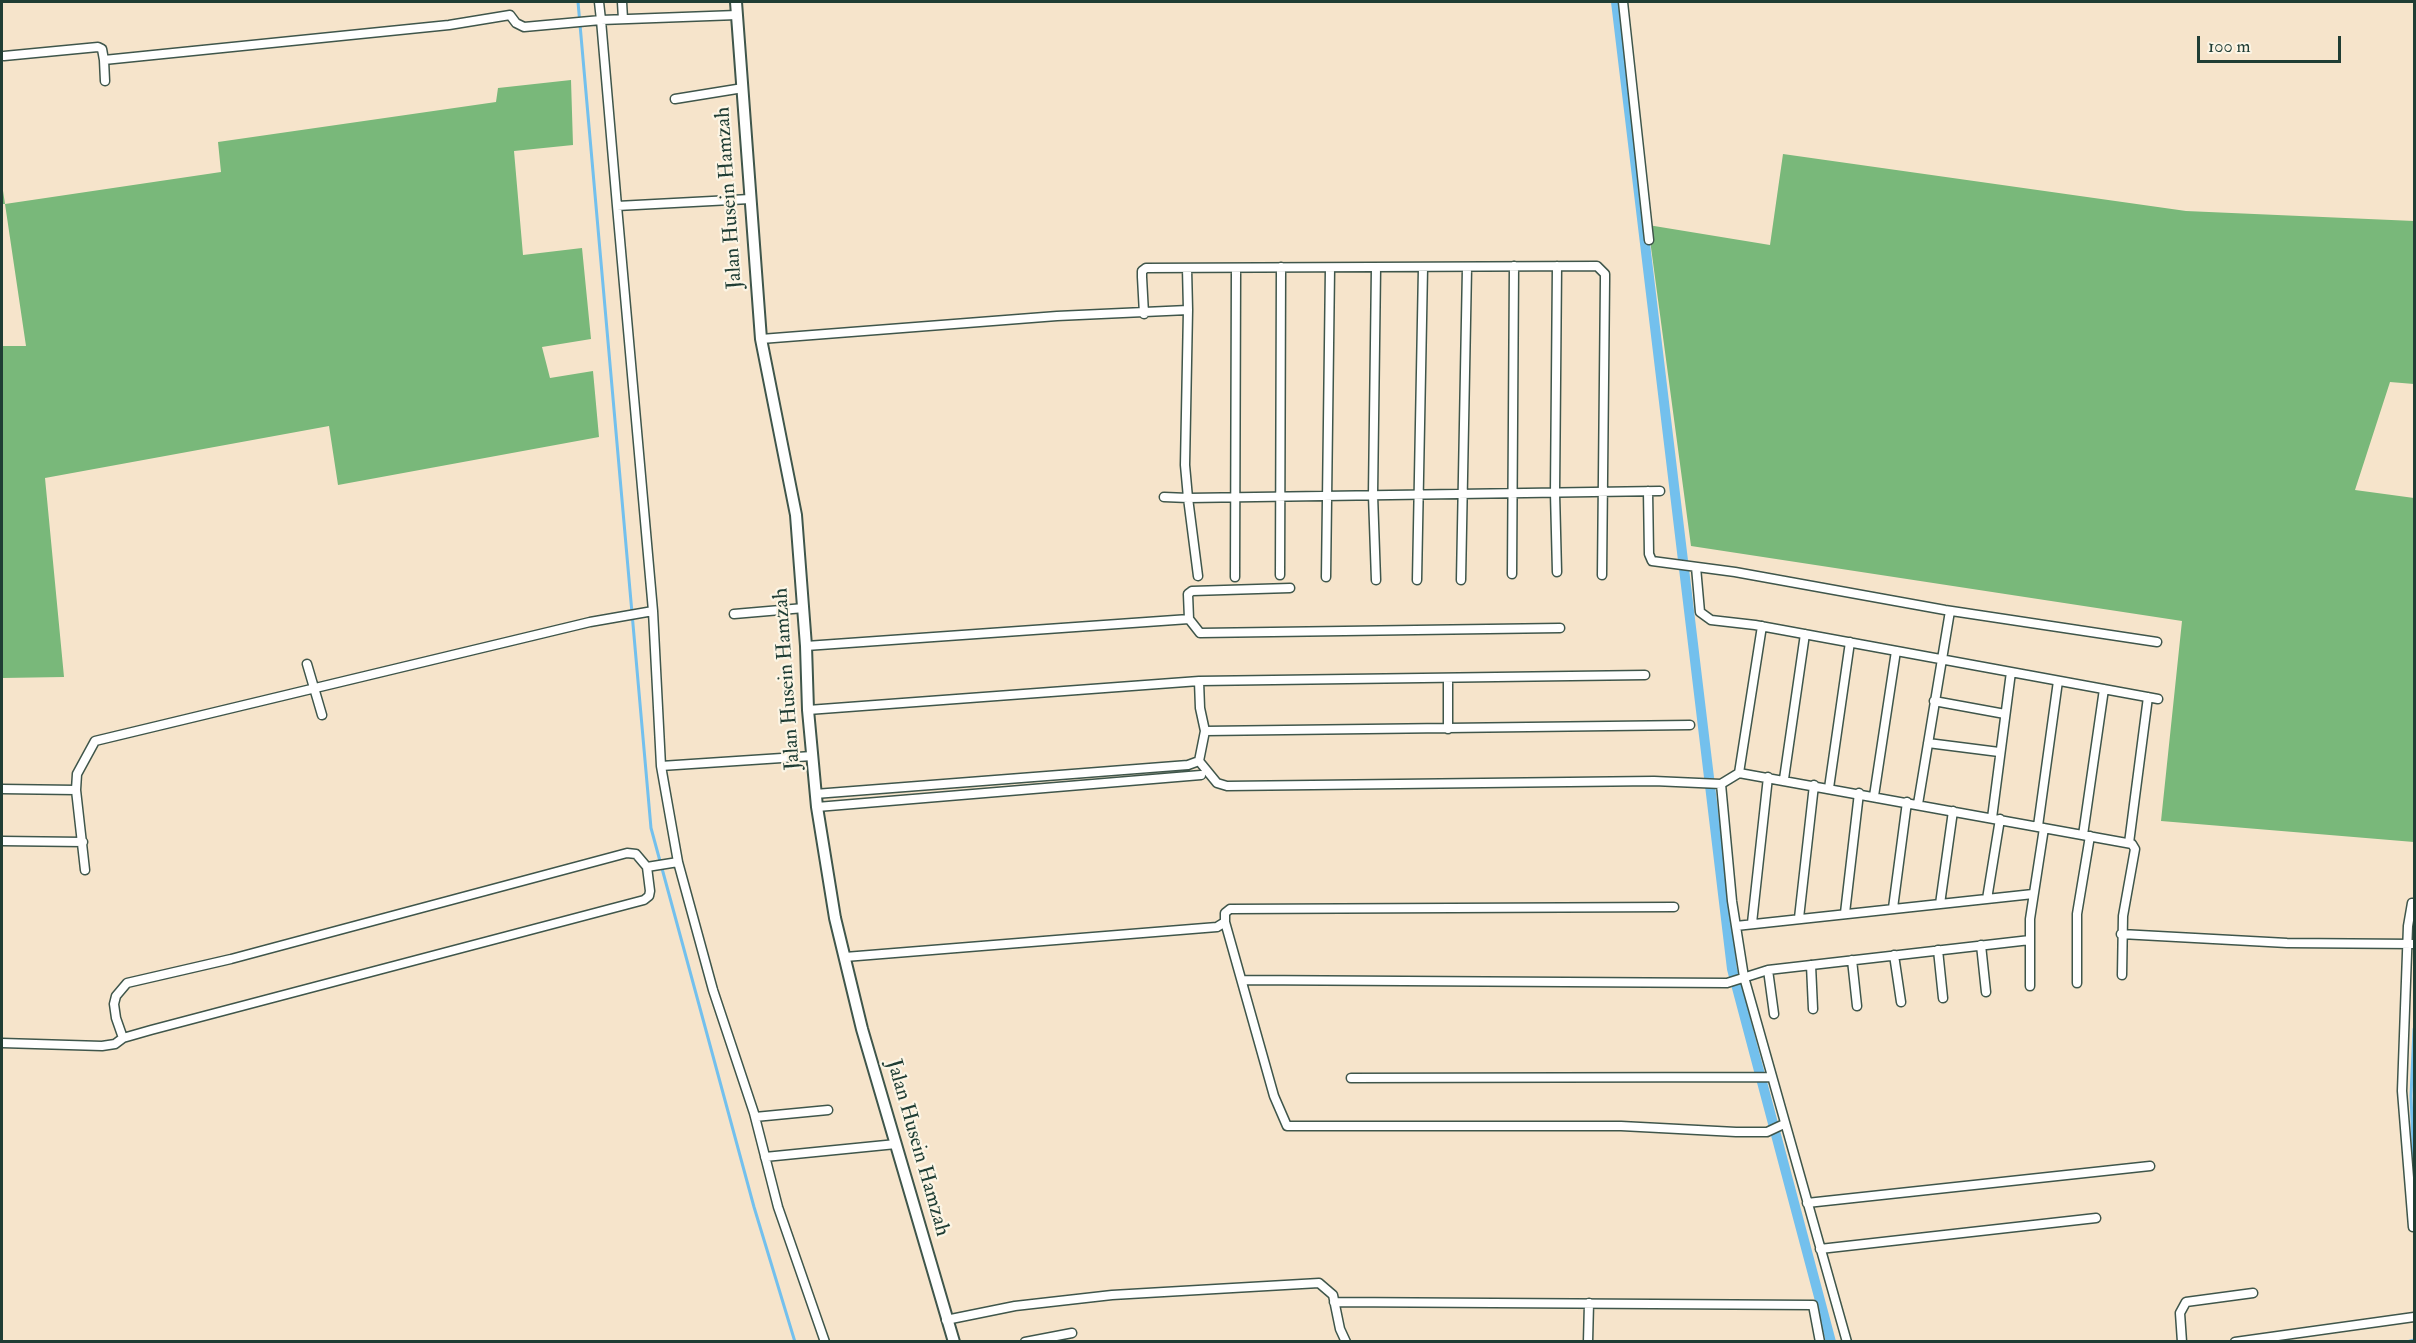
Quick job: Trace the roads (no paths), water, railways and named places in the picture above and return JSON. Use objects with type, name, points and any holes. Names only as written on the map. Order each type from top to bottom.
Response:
[{"type":"street","points":[[599,2],[661,766],[675,862],[713,990],[755,1117],[778,1207],[825,1341]]},
{"type":"street","points":[[622,2],[623,19]]},
{"type":"street","name":"Jalan Husein Hamzah","points":[[736,2],[760,339],[796,515],[804,608],[807,710],[817,807],[844,957],[946,1320],[954,1341]]},
{"type":"street","points":[[1623,2],[1649,240]]},
{"type":"street","points":[[104,60],[449,25],[510,15],[517,25],[524,27],[599,20],[737,15]]},
{"type":"street","points":[[4,56],[98,47],[102,49],[105,81]]},
{"type":"street","points":[[675,99],[743,88]]},
{"type":"street","points":[[617,206],[750,199]]},
{"type":"street","points":[[1512,574],[1514,266]]},
{"type":"street","points":[[1557,266],[1555,493],[1557,572]]},
{"type":"street","points":[[1144,314],[1142,271],[1146,268],[1597,266],[1605,274],[1602,575]]},
{"type":"street","points":[[1280,575],[1281,267]]},
{"type":"street","points":[[1187,268],[1185,465],[1198,576]]},
{"type":"street","points":[[1234,577],[1236,268]]},
{"type":"street","points":[[1326,577],[1330,268]]},
{"type":"street","points":[[1376,268],[1373,495],[1376,580]]},
{"type":"street","points":[[1417,580],[1423,268]]},
{"type":"street","points":[[1461,580],[1467,268]]},
{"type":"street","points":[[760,339],[1057,316],[1144,314],[1188,310]]},
{"type":"street","points":[[1648,491],[1649,554],[1652,561],[1791,581],[1950,611],[2157,642]]},
{"type":"street","points":[[1164,497],[1235,499],[1659,491]]},
{"type":"street","points":[[1693,567],[1700,612],[1712,620],[1762,626],[2158,699]]},
{"type":"street","points":[[1290,588],[1192,591],[1188,594],[1189,619],[1200,633],[1560,628]]},
{"type":"street","points":[[734,614],[804,608]]},
{"type":"street","points":[[1918,804],[1940,659],[1950,611]]},
{"type":"street","points":[[85,870],[76,790],[77,774],[95,741],[315,690],[590,622],[649,612]]},
{"type":"street","points":[[806,646],[1189,619]]},
{"type":"street","points":[[1739,773],[1762,626]]},
{"type":"street","points":[[1784,779],[1805,634]]},
{"type":"street","points":[[1829,788],[1850,642]]},
{"type":"street","points":[[1874,796],[1896,651]]},
{"type":"street","points":[[308,664],[322,715]]},
{"type":"street","points":[[1987,898],[1996,819],[1999,753],[2011,672]]},
{"type":"street","points":[[807,710],[1199,681],[1645,675]]},
{"type":"street","points":[[1448,679],[1448,729]]},
{"type":"street","points":[[1199,681],[1200,708],[1205,731],[1199,761]]},
{"type":"street","points":[[2030,986],[2033,894],[2058,681]]},
{"type":"street","points":[[2077,984],[2077,914],[2104,689]]},
{"type":"street","points":[[2129,843],[2148,697]]},
{"type":"street","points":[[1934,701],[2005,714]]},
{"type":"street","points":[[1205,731],[1690,725]]},
{"type":"street","points":[[1928,742],[1999,753]]},
{"type":"street","points":[[661,766],[812,756]]},
{"type":"street","points":[[816,794],[1171,767],[1199,761]]},
{"type":"street","points":[[1199,761],[1217,783],[1227,786],[1654,781],[1720,784],[1739,773],[1784,779],[2129,843],[2135,849],[2121,934],[2122,975]]},
{"type":"street","points":[[1171,767],[1171,779]]},
{"type":"street","points":[[817,807],[1201,775]]},
{"type":"street","points":[[1752,923],[1768,777]]},
{"type":"street","points":[[928,784],[929,798]]},
{"type":"street","points":[[1720,784],[1744,977],[1770,1077],[1846,1341]]},
{"type":"street","points":[[1799,918],[1814,785]]},
{"type":"street","points":[[2,789],[76,790]]},
{"type":"street","points":[[1845,913],[1859,794]]},
{"type":"street","points":[[1893,908],[1907,802]]},
{"type":"street","points":[[1940,903],[1953,811]]},
{"type":"street","points":[[2,841],[83,842]]},
{"type":"street","points":[[2,1043],[102,1046],[115,1044],[123,1038],[644,900],[649,896],[650,891],[650,867],[636,854],[627,853],[231,959],[127,983],[116,996],[114,1004],[123,1038]]},
{"type":"street","points":[[650,867],[675,862]]},
{"type":"street","points":[[1736,926],[2033,894]]},
{"type":"street","points":[[2412,903],[2402,1113],[2413,1227]]},
{"type":"street","points":[[1674,907],[1230,909],[1225,913],[1225,922],[1274,1096],[1283,1121],[1292,1128],[1621,1126],[1767,1132],[1784,1124]]},
{"type":"street","points":[[844,957],[1217,927],[1225,922]]},
{"type":"street","points":[[2121,934],[2287,943],[2411,943]]},
{"type":"street","points":[[1242,980],[1727,983],[1768,970],[2030,940]]},
{"type":"street","points":[[1981,945],[1986,992]]},
{"type":"street","points":[[1938,950],[1943,998]]},
{"type":"street","points":[[1894,955],[1901,1002]]},
{"type":"street","points":[[1852,960],[1857,1006]]},
{"type":"street","points":[[1811,965],[1813,1009]]},
{"type":"street","points":[[1768,970],[1774,1014]]},
{"type":"street","points":[[1352,1078],[1770,1077]]},
{"type":"street","points":[[755,1117],[828,1110]]},
{"type":"street","points":[[765,1158],[896,1144]]},
{"type":"street","points":[[1807,1203],[2150,1166]]},
{"type":"street","points":[[1820,1249],[2096,1218]]},
{"type":"street","points":[[946,1320],[1015,1306],[1112,1295],[1283,1283],[1319,1283],[1329,1290],[1340,1329],[1346,1341]]},
{"type":"street","points":[[2182,1341],[2180,1314],[2186,1302],[2253,1293]]},
{"type":"street","points":[[1334,1302],[1813,1305],[1820,1341]]},
{"type":"street","points":[[1588,1341],[1589,1303]]},
{"type":"street","points":[[2235,1341],[2415,1317]]},
{"type":"street","points":[[1025,1341],[1072,1333]]},
{"type":"waterway","points":[[578,2],[651,828],[754,1207],[795,1342]]},
{"type":"waterway","points":[[1616,2],[1732,969],[1831,1342]]},
{"type":"waterway","points":[[2414,1029],[2411,1096],[2414,1166]]},
{"type":"waterway","points":[[2407,1342],[2414,1340]]}]
